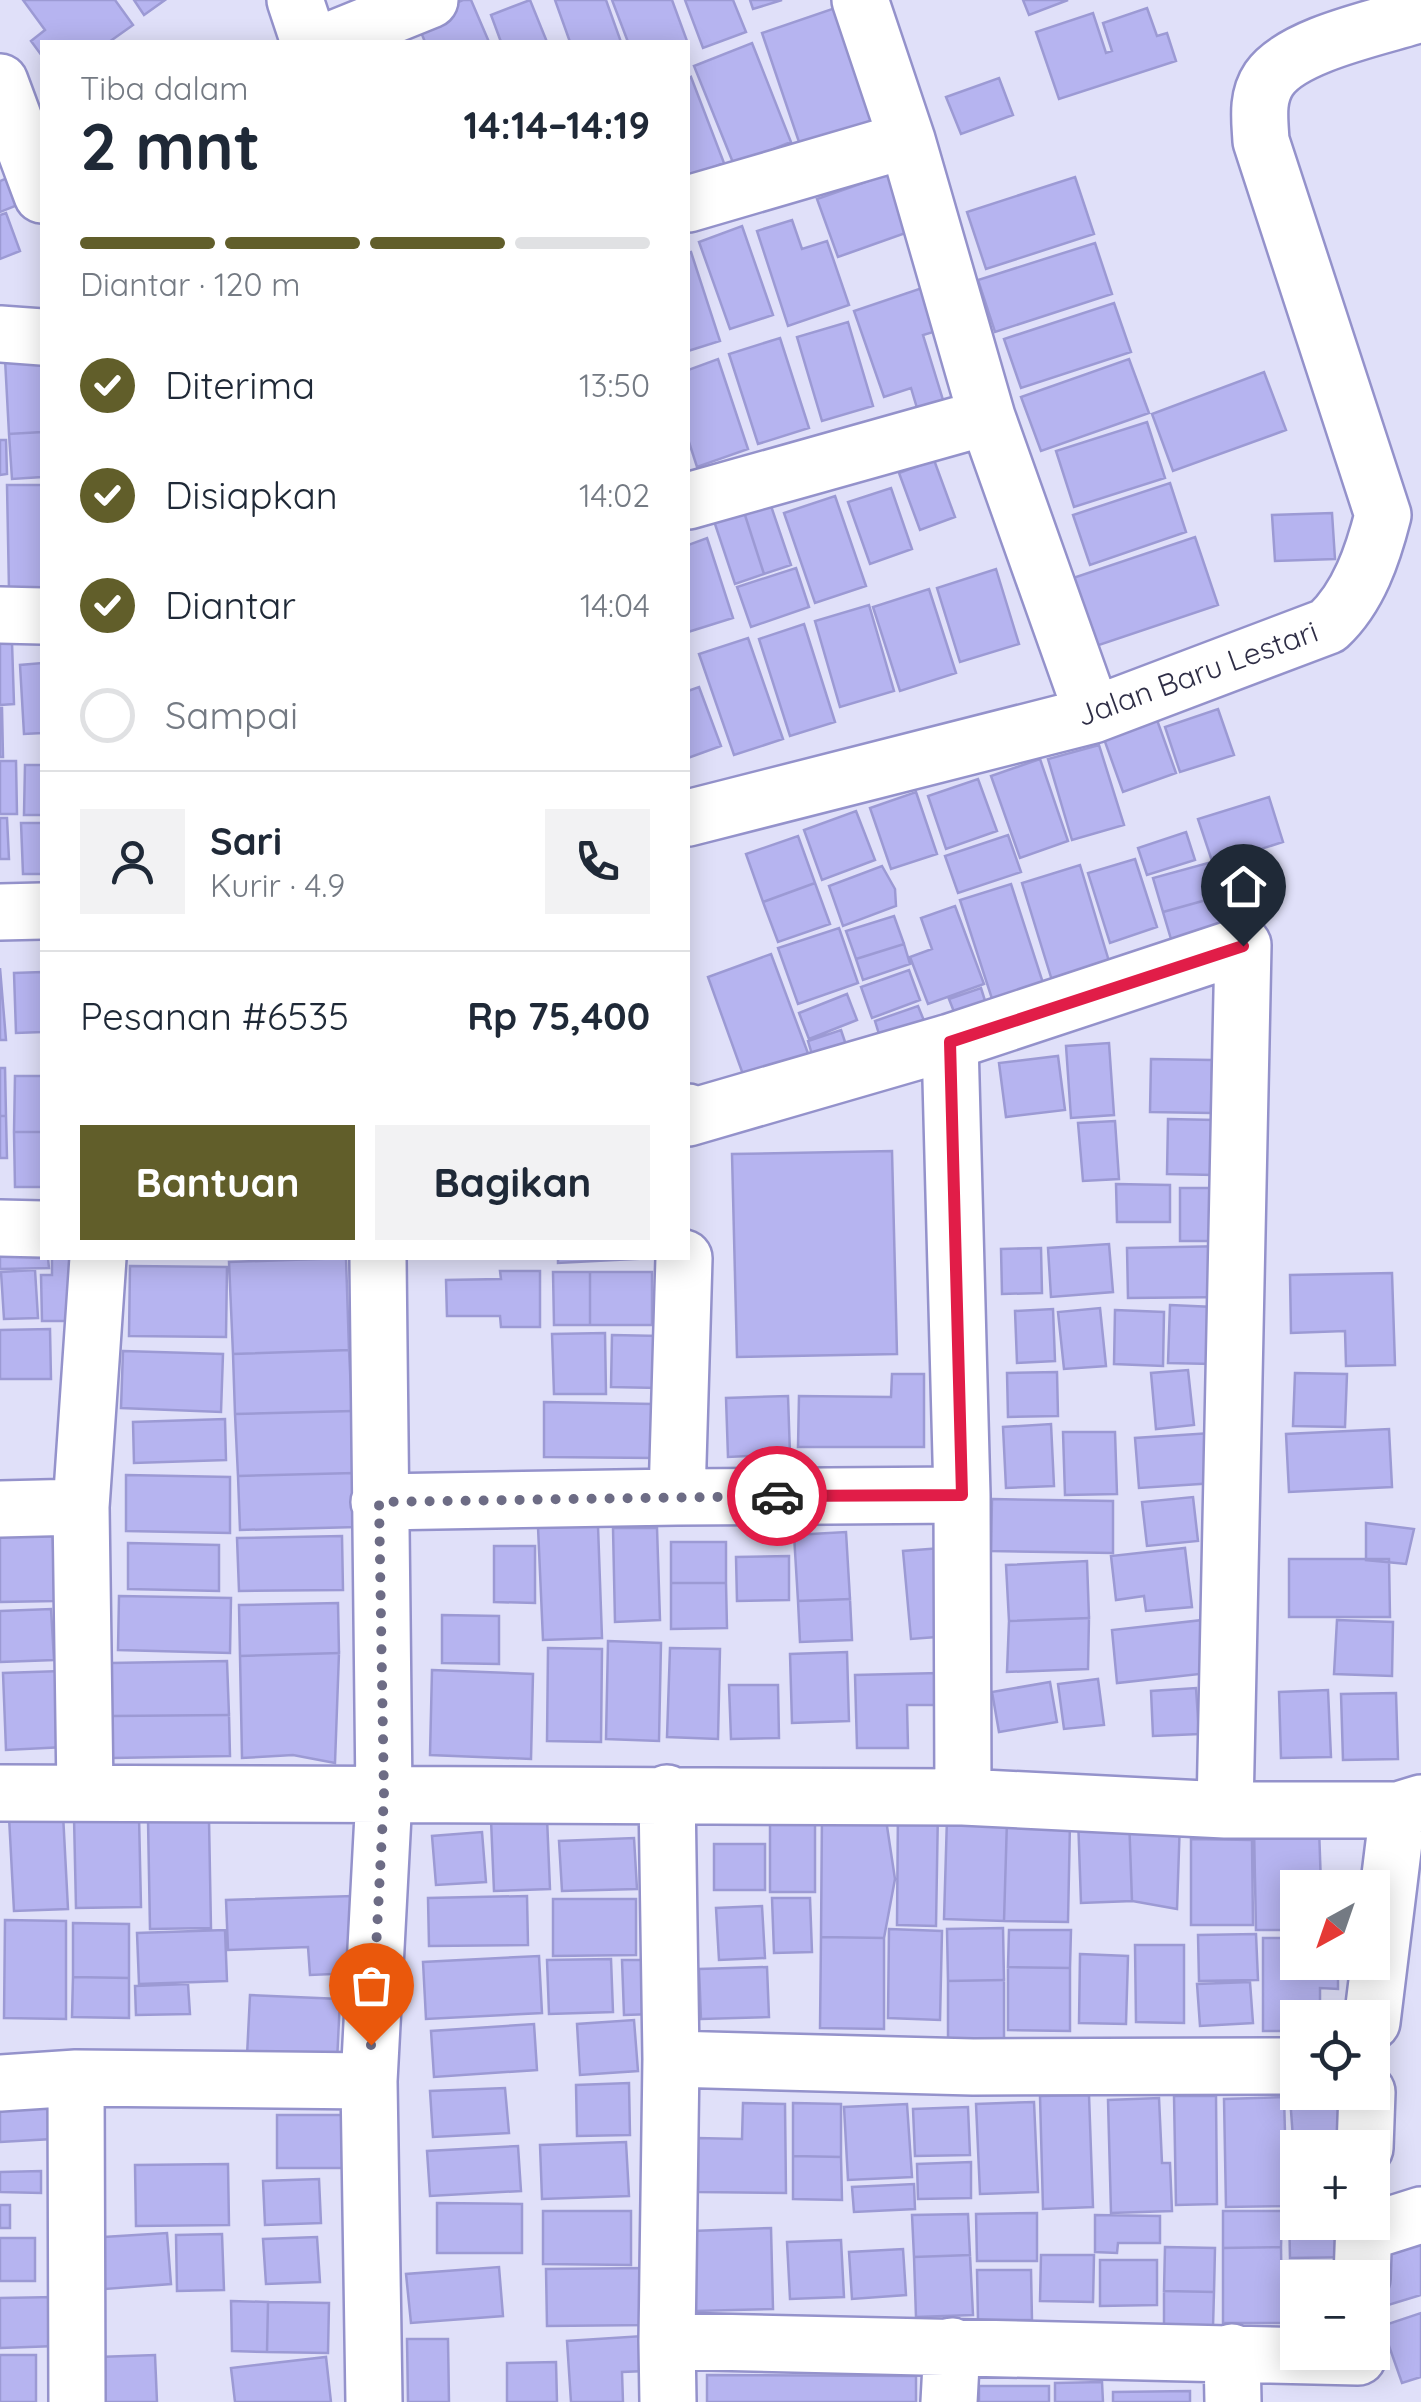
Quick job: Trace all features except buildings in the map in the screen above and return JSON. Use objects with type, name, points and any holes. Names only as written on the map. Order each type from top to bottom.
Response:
[{"type":"street","points":[[295,0],[308,40]]},
{"type":"street","points":[[331,40],[430,0]]},
{"type":"street","points":[[860,0],[907,140],[987,417],[1093,715]]},
{"type":"street","name":"Jalan Baru Lestari","points":[[690,817],[1093,715],[1328,626],[1356,588],[1374,549],[1402,508],[1261,142],[1259,108],[1269,79],[1298,55],[1421,14]]},
{"type":"street","points":[[0,82],[40,190]]},
{"type":"street","points":[[690,203],[907,140]]},
{"type":"street","points":[[0,334],[40,337]]},
{"type":"street","points":[[690,500],[987,417]]},
{"type":"street","points":[[0,616],[40,616]]},
{"type":"street","points":[[0,912],[40,911]]},
{"type":"street","points":[[690,1114],[950,1042],[1243,946],[1226,1810]]},
{"type":"street","points":[[950,1042],[962,1495],[962,1797]]},
{"type":"street","points":[[0,1228],[40,1229]]},
{"type":"street","points":[[86,1793],[81,1507],[98,1260]]},
{"type":"street","points":[[374,2402],[369,2080],[384,1796],[378,1260]]},
{"type":"street","points":[[677,1497],[684,1260]]},
{"type":"street","points":[[379,1502],[962,1495]]},
{"type":"street","points":[[0,1509],[81,1507]]},
{"type":"street","points":[[0,1794],[667,1794],[962,1797],[1226,1810],[1410,1806],[1376,2000]]},
{"type":"street","points":[[667,1794],[671,2059],[668,2402]]},
{"type":"street","points":[[671,2059],[992,2068],[1280,2066]]},
{"type":"street","points":[[0,2083],[76,2078],[369,2080]]},
{"type":"street","points":[[76,2078],[77,2402]]},
{"type":"street","points":[[1363,2244],[1421,2216]]},
{"type":"street","points":[[667,2341],[952,2346],[1232,2377],[1361,2370]]},
{"type":"street","points":[[949,2402],[952,2346]]},
{"type":"way so far","points":[[371,2045],[384,1796],[379,1502],[777,1496]]},
{"type":"route","points":[[777,1496],[962,1495],[950,1042],[1243,946]]}]
